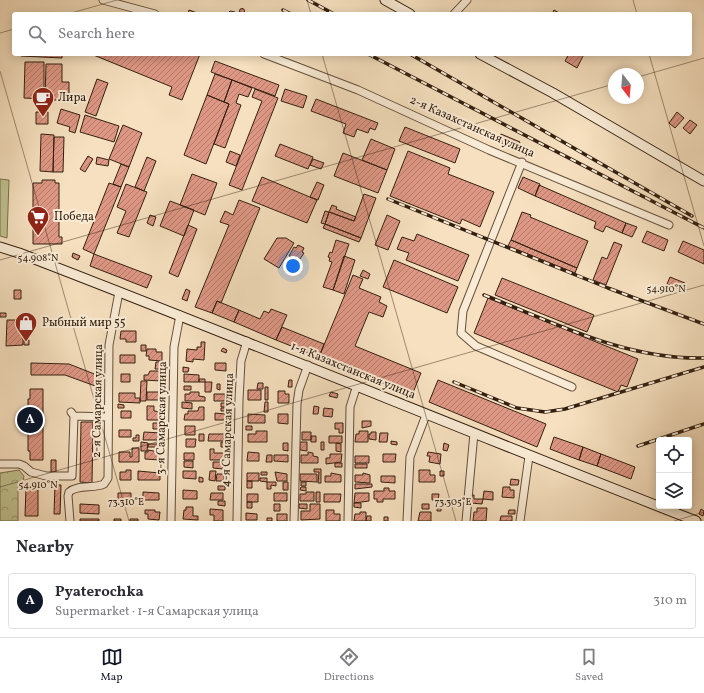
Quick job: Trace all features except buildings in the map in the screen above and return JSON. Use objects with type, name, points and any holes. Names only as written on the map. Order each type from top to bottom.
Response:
[{"type":"street","points":[[103,0],[148,12]]},
{"type":"street","points":[[385,0],[406,12]]},
{"type":"street","points":[[456,12],[466,0]]},
{"type":"street","name":"2-я Казахстанская улица","points":[[269,56],[358,90],[489,150],[522,162],[669,225]]},
{"type":"street","points":[[484,56],[553,93],[704,181]]},
{"type":"street","points":[[522,162],[463,311],[461,333],[476,346],[572,387]]},
{"type":"street","name":"1-я Казахстанская улица","points":[[0,247],[308,365],[426,415],[696,521]]},
{"type":"street","name":"2-я Самарская улица","points":[[70,521],[68,496],[72,490],[101,486],[106,482],[109,345],[119,292]]},
{"type":"street","name":"3-я Самарская улица","points":[[171,521],[174,347],[180,315]]},
{"type":"street","name":"4-я Самарская улица","points":[[237,521],[239,400],[241,361],[246,341]]},
{"type":"street","points":[[294,521],[297,404],[300,384],[308,365]]},
{"type":"street","points":[[348,521],[350,408],[357,385]]},
{"type":"street","points":[[0,464],[19,464],[31,472],[46,476],[72,476],[72,414],[108,417]]},
{"type":"street","points":[[407,521],[410,456],[426,415]]},
{"type":"street","points":[[466,521],[474,433]]},
{"type":"street","points":[[520,521],[529,456]]},
{"type":"green space","points":[[0,179],[9,180],[7,238],[0,236]]},
{"type":"green space","points":[[19,470],[24,476],[23,481],[18,485],[18,521],[0,521],[0,473]]},
{"type":"railway","points":[[308,0],[330,12]]},
{"type":"railway","points":[[283,10],[287,12]]},
{"type":"railway","points":[[372,56],[704,228]]},
{"type":"railway","points":[[413,56],[692,216]]},
{"type":"railway","points":[[388,199],[608,288],[704,324]]},
{"type":"railway","points":[[484,295],[591,338],[647,353],[675,357],[704,358]]},
{"type":"railway","points":[[454,382],[517,408],[545,412],[565,409],[704,367]]},
{"type":"railway","points":[[638,446],[704,424]]},
{"type":"place","name":"Лира","points":[[43,118]]},
{"type":"place","name":"Победа","points":[[38,236]]},
{"type":"place","name":"Рыбный мир 55","points":[[26,342]]},
{"type":"place","name":"Pyaterochka","points":[[30,420]]}]
